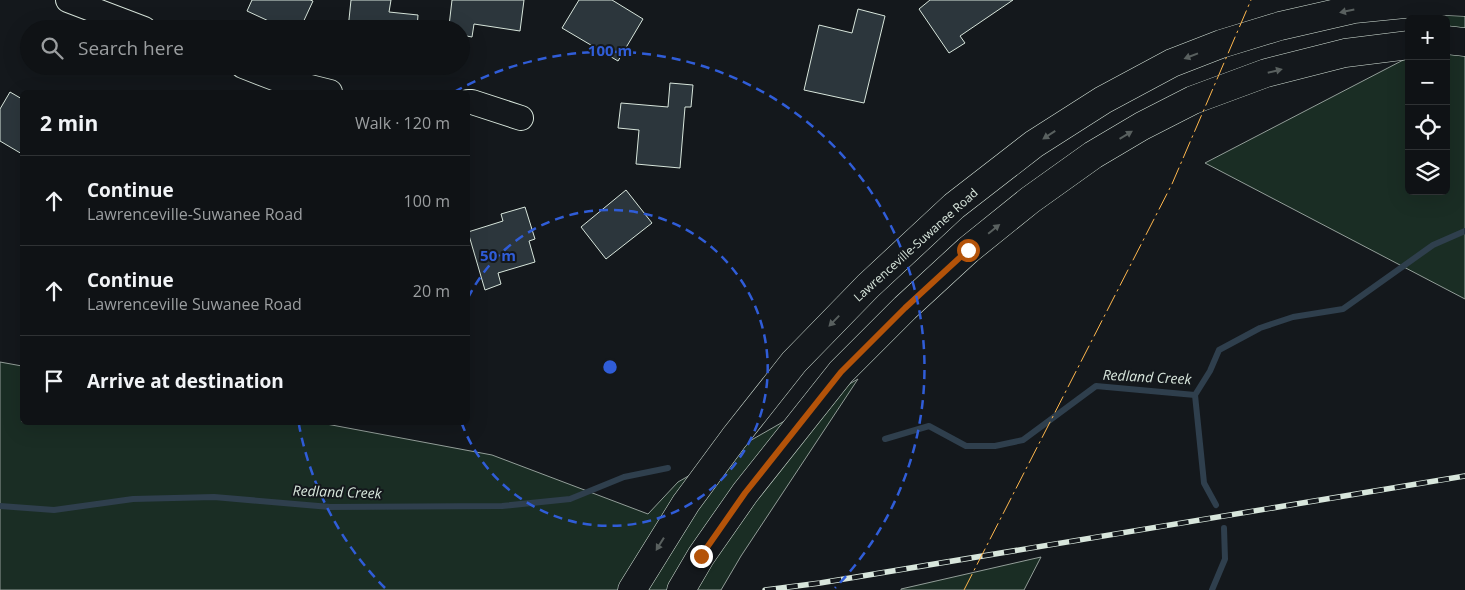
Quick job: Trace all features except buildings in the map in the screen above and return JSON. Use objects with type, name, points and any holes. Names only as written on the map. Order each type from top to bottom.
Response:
[{"type":"main road","name":"Lawrenceville-Suwanee Road","points":[[632,590],[686,503],[794,362],[868,286],[954,206],[1034,144],[1103,100],[1172,63],[1221,44],[1280,26],[1354,10],[1435,1],[1465,2]]},
{"type":"main road","points":[[1450,40],[1465,42]]},
{"type":"main road","points":[[681,590],[701,556],[745,493],[841,372],[905,308],[975,244],[1030,200],[1093,155],[1142,126],[1193,100],[1266,73],[1345,53],[1405,46]]},
{"type":"street","points":[[68,0],[120,20]]},
{"type":"street","points":[[266,75],[322,90]]},
{"type":"street","points":[[470,102],[520,118]]},
{"type":"green space","points":[[1431,0],[1465,0],[1465,299],[1205,163],[1405,59],[1405,195],[1450,195],[1450,15],[1433,15]]},
{"type":"green space","points":[[0,362],[20,366],[20,425],[332,425],[492,455],[648,514],[678,482],[858,379],[741,556],[721,590],[0,590]]},
{"type":"green space","points":[[1041,557],[1024,590],[901,590],[901,589]]},
{"type":"waterway","name":"Redland Creek","points":[[1195,395],[1210,371],[1219,350],[1260,328],[1293,317],[1343,309],[1433,245],[1465,231]]},
{"type":"waterway","name":"Redland Creek","points":[[885,439],[929,426],[966,446],[995,446],[1023,440],[1096,386],[1195,395]]},
{"type":"waterway","points":[[1195,395],[1204,483],[1216,505]]},
{"type":"waterway","name":"Redland Creek","points":[[0,506],[54,510],[133,499],[214,497],[330,507],[502,506],[570,499],[624,477],[668,468]]},
{"type":"waterway","points":[[1212,590],[1225,559],[1224,528]]},
{"type":"railway","points":[[765,590],[820,583],[1465,476]]},
{"type":"power","points":[[964,590],[1172,184],[1251,0]]},
{"type":"route","points":[[701,556],[745,493],[841,372],[905,308],[968,250]]}]
